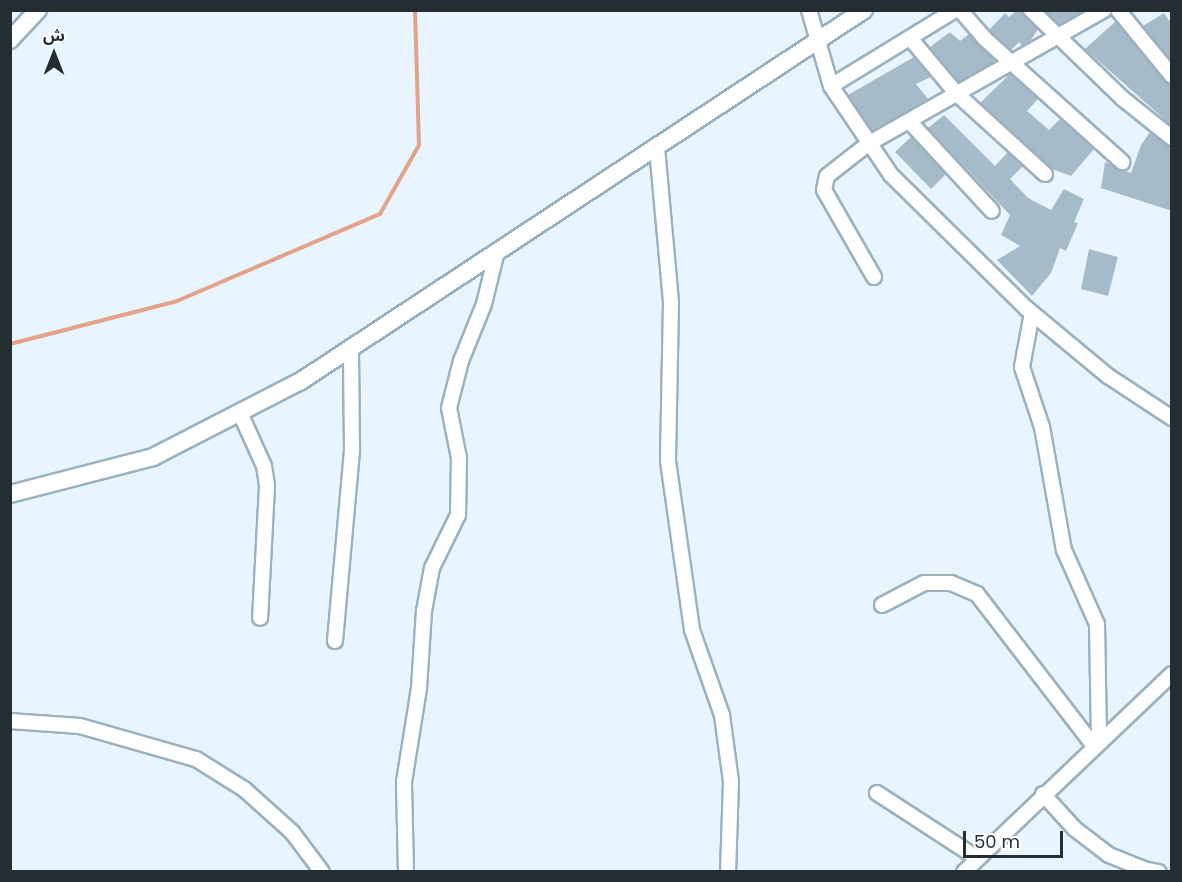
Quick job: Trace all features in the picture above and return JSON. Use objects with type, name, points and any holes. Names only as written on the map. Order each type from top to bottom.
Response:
[{"type":"street","points":[[10,40],[38,10]]},
{"type":"street","points":[[809,10],[831,86],[891,176],[1032,313],[1108,376],[1172,418]]},
{"type":"street","points":[[10,494],[153,457],[242,415],[301,381],[864,10]]},
{"type":"street","points":[[831,86],[955,10]]},
{"type":"street","points":[[960,10],[1011,63],[1122,162]]},
{"type":"street","points":[[1031,10],[1122,98],[1172,138]]},
{"type":"street","points":[[874,277],[824,190],[823,181],[868,144],[1104,10]]},
{"type":"street","points":[[1118,10],[1172,76]]},
{"type":"street","points":[[910,38],[957,94],[1045,174]]},
{"type":"street","points":[[909,121],[992,211]]},
{"type":"street","points":[[657,148],[670,303],[668,461],[692,630],[722,715],[731,782],[728,872]]},
{"type":"street","points":[[406,872],[404,782],[418,688],[424,611],[432,568],[458,515],[459,458],[449,408],[497,251]]},
{"type":"street","points":[[1032,313],[1022,367],[1042,427],[1064,550],[1097,624],[1096,744]]},
{"type":"street","points":[[335,640],[352,449],[351,347]]},
{"type":"street","points":[[242,415],[264,466],[267,486],[260,618]]},
{"type":"street","points":[[882,605],[924,583],[951,583],[977,594],[1096,744]]},
{"type":"street","points":[[964,872],[1043,794],[1172,674]]},
{"type":"street","points":[[10,721],[80,726],[161,747],[203,762],[259,802],[291,832],[322,872]]},
{"type":"street","points":[[877,793],[977,858]]},
{"type":"street","points":[[1043,794],[1075,829],[1109,855],[1159,872]]},
{"type":"building","points":[[1017,10],[1022,10],[1038,29],[1031,40],[1022,46],[1019,42],[1011,50],[989,30],[1005,13],[1009,17]]},
{"type":"building","points":[[1044,10],[1085,10],[1059,25]]},
{"type":"building","points":[[1164,13],[1172,24],[1172,61],[1143,26]]},
{"type":"building","points":[[1116,21],[1172,85],[1172,126],[1085,49]]},
{"type":"building","points":[[950,32],[960,41],[969,34],[996,61],[959,82],[930,47]]},
{"type":"building","points":[[914,57],[931,77],[916,84],[928,99],[872,131],[848,95]]},
{"type":"building","points":[[1010,74],[1038,99],[1027,111],[1049,130],[1060,119],[1094,149],[1071,176],[1052,169],[980,103]]},
{"type":"building","points":[[944,115],[995,166],[1008,152],[1023,166],[1010,179],[1028,198],[1051,210],[1064,189],[1084,199],[1074,222],[1078,223],[1066,251],[1060,248],[1051,273],[1032,296],[997,260],[1020,246],[1001,235],[1010,215],[928,128]]},
{"type":"building","points":[[1150,132],[1172,147],[1172,211],[1101,188],[1105,162],[1131,173],[1141,145]]},
{"type":"building","points":[[911,137],[946,174],[931,189],[895,152]]},
{"type":"building","points":[[1089,249],[1118,257],[1108,296],[1081,289]]},
{"type":"waterway","points":[[10,344],[177,301],[380,214],[419,145],[415,10]]}]
